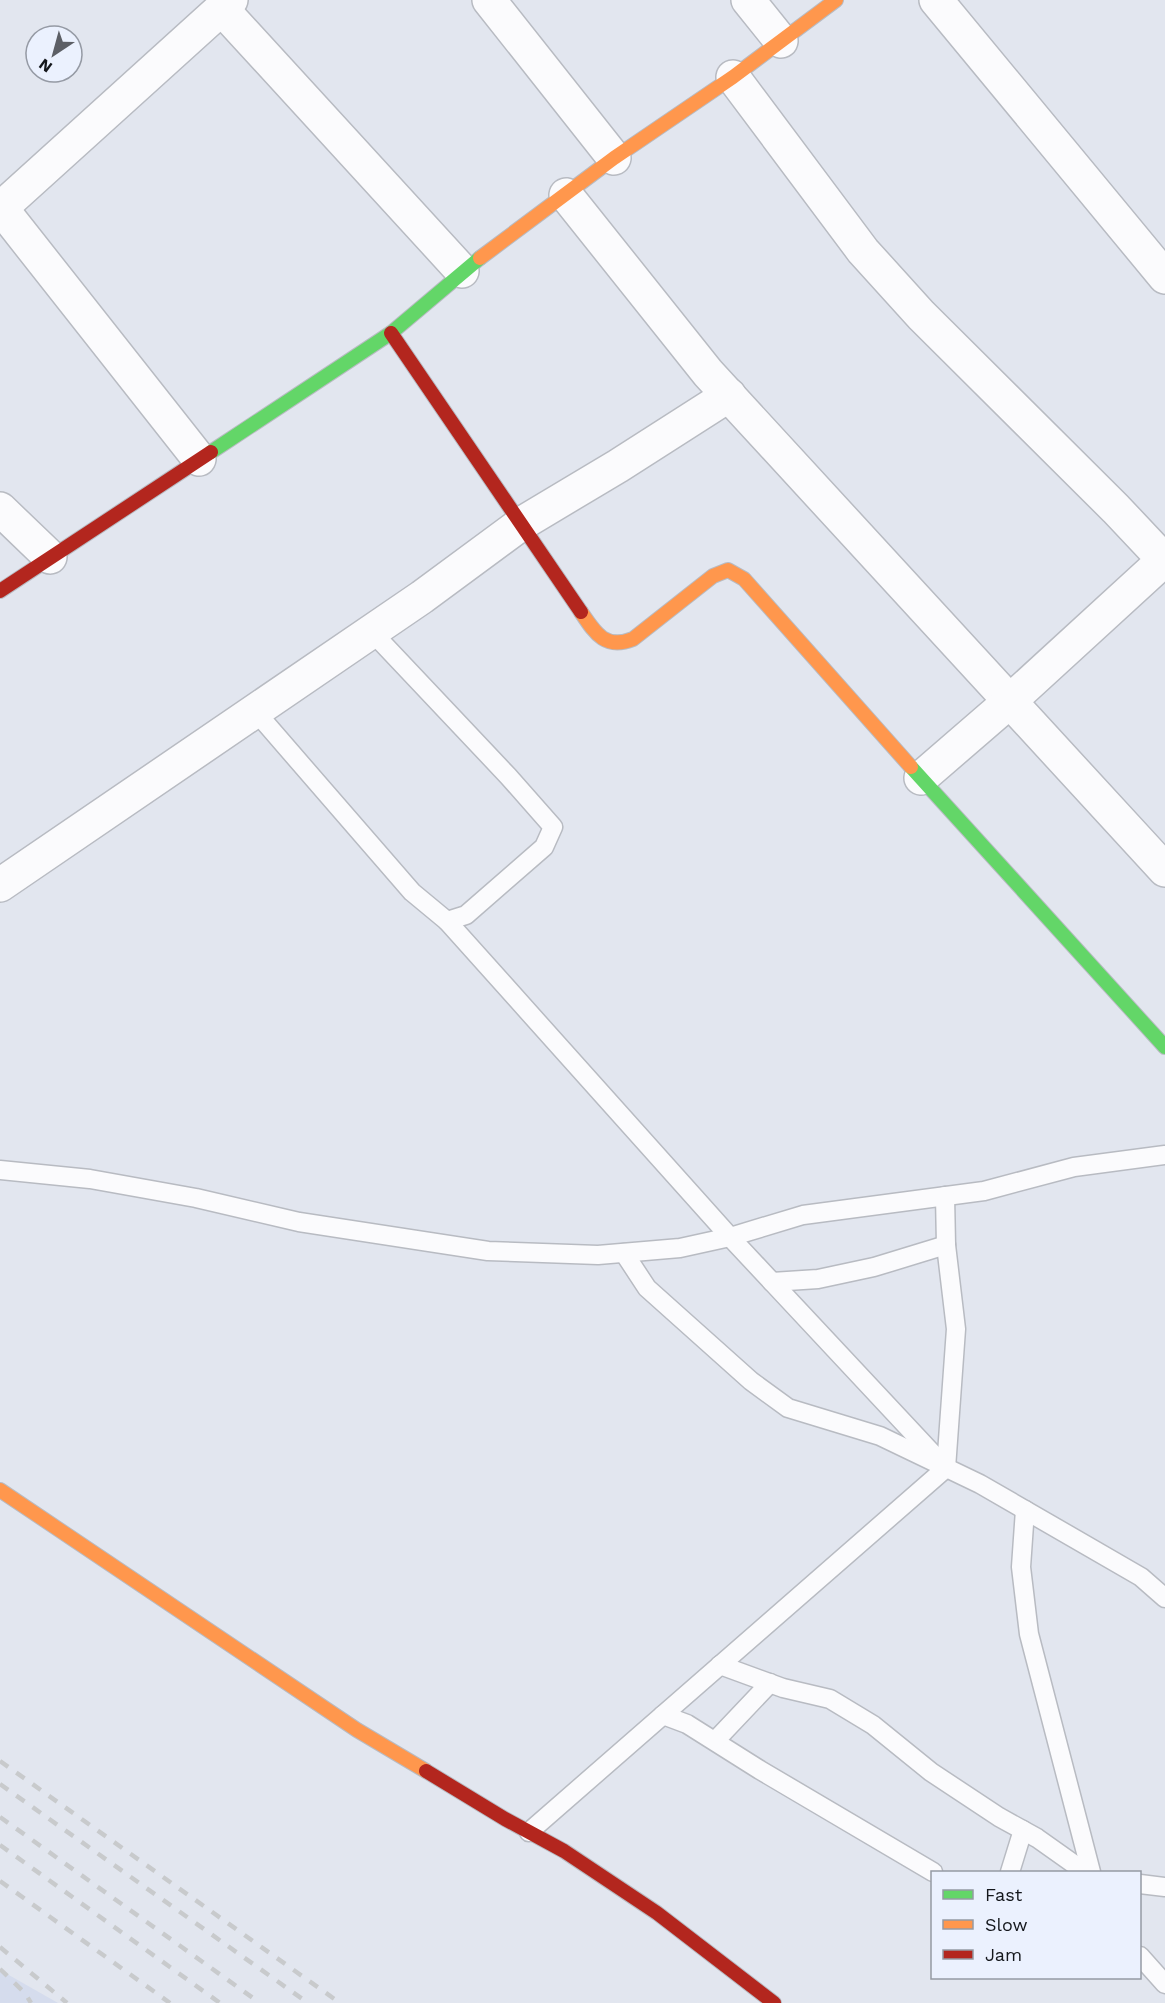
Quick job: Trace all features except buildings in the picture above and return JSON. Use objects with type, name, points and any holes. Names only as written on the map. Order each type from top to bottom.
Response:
[{"type":"street","points":[[489,0],[614,158]]},
{"type":"street","points":[[748,0],[781,41]]},
{"type":"street","points":[[0,591],[391,333],[462,271],[614,158],[733,77],[836,0]]},
{"type":"street","points":[[936,0],[1165,277]]},
{"type":"street","points":[[199,459],[1,208],[226,4],[462,271]]},
{"type":"street","points":[[733,77],[870,259],[921,315],[1116,509],[1165,561],[921,778]]},
{"type":"street","points":[[566,195],[708,372],[1165,870]]},
{"type":"street","points":[[391,333],[596,634],[608,642],[621,644],[633,639],[713,576],[728,570],[744,579],[1165,1047]]},
{"type":"street","points":[[0,885],[423,597],[521,524],[618,466],[729,395]]},
{"type":"street","points":[[0,509],[50,557]]},
{"type":"street","points":[[0,1490],[357,1730],[564,1851],[657,1913],[774,2003]]},
{"type":"lane","points":[[372,632],[553,827],[544,847],[466,915],[447,921]]},
{"type":"lane","points":[[255,711],[412,892],[447,921],[730,1237],[946,1468]]},
{"type":"lane","points":[[0,1170],[90,1179],[196,1198],[299,1222],[488,1251],[598,1255],[680,1248],[730,1237],[803,1215],[984,1191],[1074,1167],[1165,1155]]},
{"type":"lane","points":[[529,1832],[946,1468],[956,1329],[946,1245],[945,1196]]},
{"type":"lane","points":[[772,1282],[818,1279],[874,1267],[946,1245]]},
{"type":"lane","points":[[624,1253],[647,1288],[751,1381],[788,1408],[879,1436],[980,1484],[1141,1577],[1165,1598]]},
{"type":"lane","points":[[1025,1510],[1021,1567],[1029,1634],[1092,1871]]},
{"type":"lane","points":[[720,1665],[770,1683],[830,1699],[873,1725],[931,1772],[1084,1871]]},
{"type":"lane","points":[[715,1740],[770,1683]]},
{"type":"lane","points":[[663,1715],[687,1724],[715,1740],[760,1770],[931,1871]]},
{"type":"lane","points":[[1010,1871],[1023,1830]]},
{"type":"lane","points":[[1141,1884],[1165,1887]]},
{"type":"lane","points":[[1141,1957],[1165,1984]]},
{"type":"shaded area","points":[[0,1970],[58,2003],[0,2003]]},
{"type":"railway","points":[[0,1761],[340,2003]]},
{"type":"railway","points":[[0,1784],[308,2003]]},
{"type":"railway","points":[[0,1817],[260,2003]]},
{"type":"railway","points":[[0,1845],[220,2003]]},
{"type":"railway","points":[[0,1881],[170,2003]]},
{"type":"railway","points":[[0,1947],[67,2003]]},
{"type":"railway","points":[[0,1969],[25,1993],[31,2003]]},
{"type":"traffic: fast","points":[[211,452],[391,333],[480,258]]},
{"type":"traffic: fast","points":[[911,767],[1165,1047]]},
{"type":"traffic: slow","points":[[480,258],[614,158],[733,77],[836,0]]},
{"type":"traffic: slow","points":[[581,612],[602,638],[608,641],[623,642],[633,639],[713,576],[728,570],[744,579],[911,767]]},
{"type":"traffic: slow","points":[[0,1490],[357,1730],[426,1771]]},
{"type":"traffic: jam","points":[[391,333],[581,612]]},
{"type":"traffic: jam","points":[[0,591],[211,452]]},
{"type":"traffic: jam","points":[[426,1771],[505,1819],[564,1851],[657,1913],[774,2003]]}]
